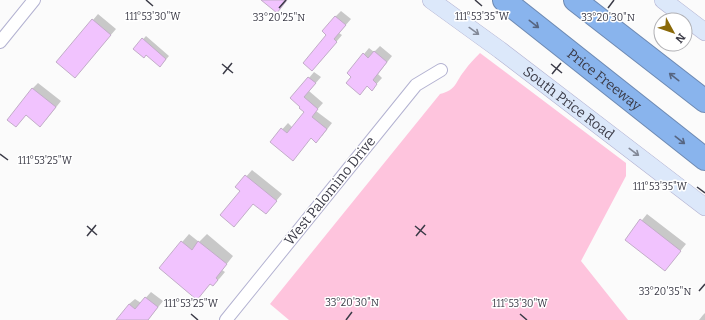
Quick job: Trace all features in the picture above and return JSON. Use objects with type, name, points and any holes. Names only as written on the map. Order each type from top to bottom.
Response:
[{"type":"highway","name":"Price Freeway","points":[[504,0],[705,159]]},
{"type":"highway","points":[[575,0],[705,101]]},
{"type":"main road","name":"South Price Road","points":[[431,0],[500,50],[705,207]]},
{"type":"main road","points":[[663,0],[705,32]]},
{"type":"street","points":[[0,42],[34,0]]},
{"type":"street","name":"West Palomino Drive","points":[[226,320],[416,85],[441,70]]},
{"type":"shaded area","points":[[480,53],[626,163],[626,176],[581,261],[628,320],[289,320],[270,304],[440,94],[453,88],[468,66]]},
{"type":"building","points":[[261,0],[287,0],[277,13]]},
{"type":"building","points":[[335,16],[346,25],[334,39],[337,42],[312,71],[303,63],[326,35],[322,31]]},
{"type":"building","points":[[92,19],[111,35],[75,78],[56,62]]},
{"type":"building","points":[[142,38],[166,59],[160,67],[146,55],[144,58],[133,49]]},
{"type":"building","points":[[374,51],[387,62],[373,80],[377,84],[372,91],[367,86],[360,95],[346,83],[351,77],[347,73],[363,53],[368,58]]},
{"type":"building","points":[[308,77],[316,83],[304,97],[318,109],[312,117],[327,129],[316,143],[311,138],[293,161],[270,142],[281,128],[287,133],[304,112],[290,98]]},
{"type":"building","points":[[32,88],[56,107],[40,127],[26,115],[16,127],[7,120]]},
{"type":"building","points":[[245,175],[277,201],[266,214],[253,204],[234,227],[220,215],[240,191],[235,187]]},
{"type":"building","points":[[640,219],[681,251],[665,271],[625,240]]},
{"type":"building","points":[[181,241],[192,250],[198,241],[227,264],[216,278],[218,280],[213,286],[210,284],[197,300],[159,268]]},
{"type":"building","points":[[145,297],[158,307],[148,320],[116,320],[129,304],[135,309]]}]
